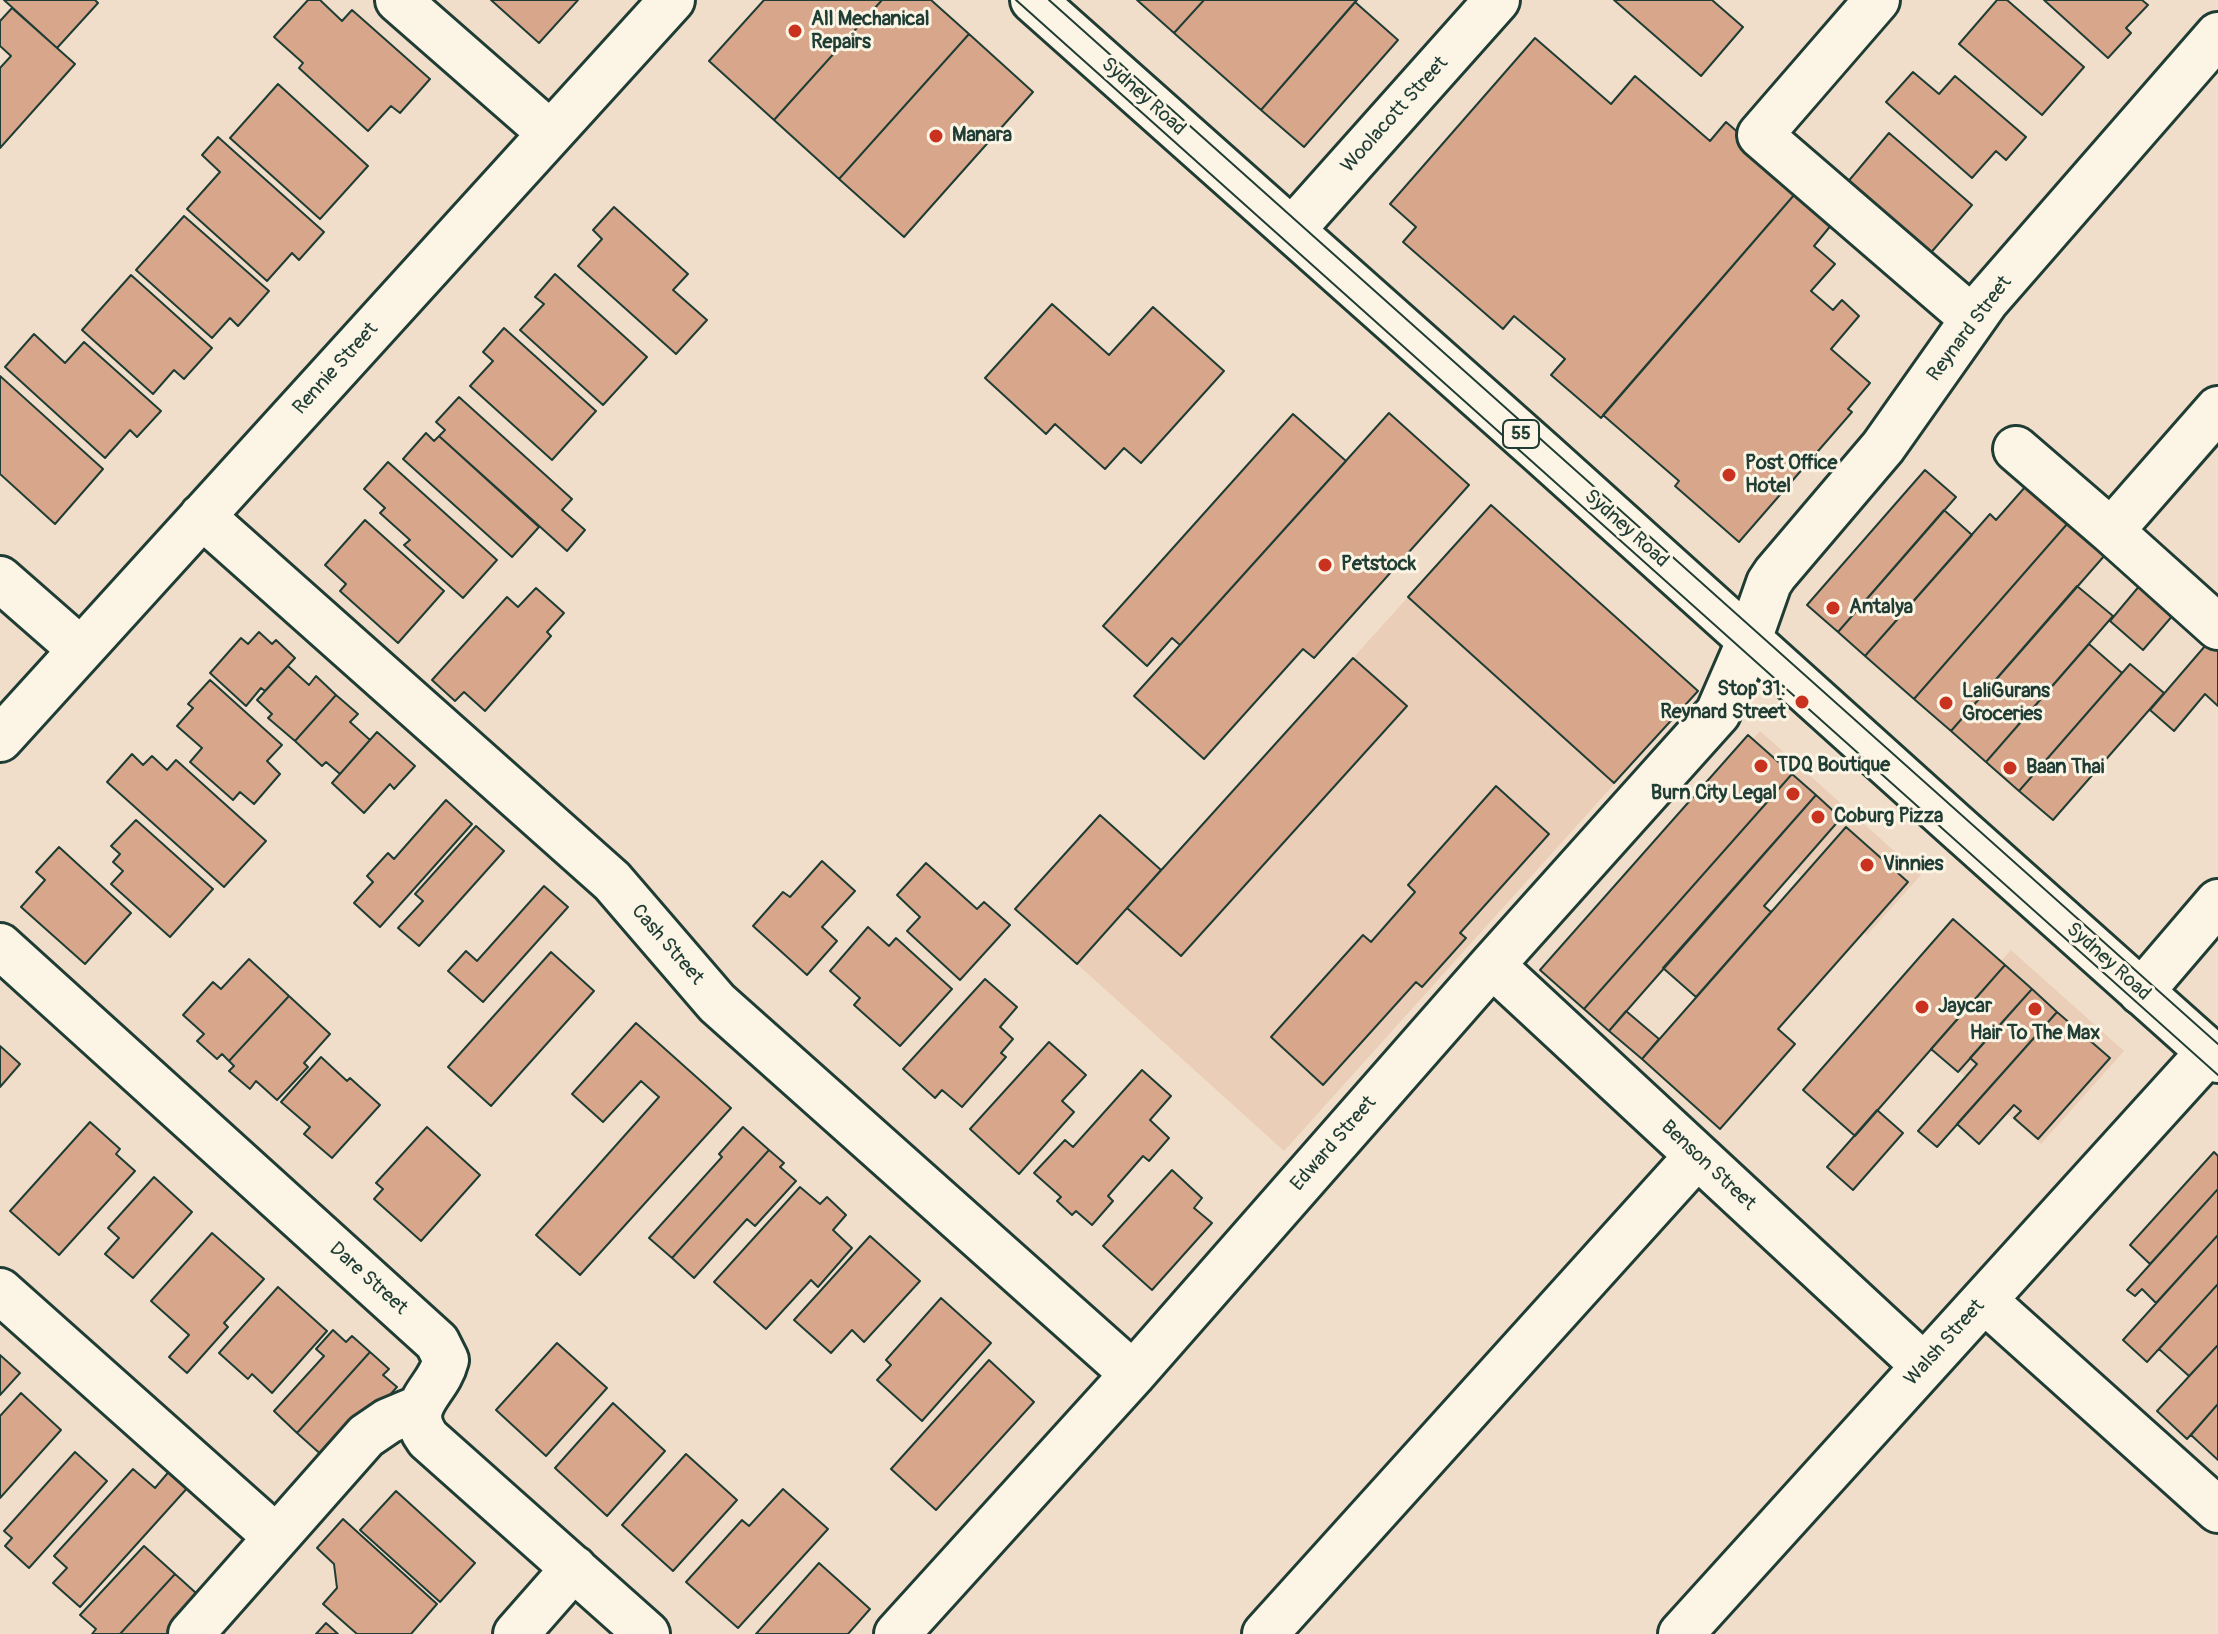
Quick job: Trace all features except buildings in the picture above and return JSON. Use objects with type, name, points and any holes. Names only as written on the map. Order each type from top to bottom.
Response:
[{"type":"main road","points":[[398,0],[550,133]]},
{"type":"main road","name":"Rennie Street","points":[[0,739],[672,0]]},
{"type":"main road","name":"Sydney Road","points":[[1033,0],[2214,1056]]},
{"type":"main road","name":"Woolacott Street","points":[[1292,230],[1497,0]]},
{"type":"main road","points":[[1877,0],[1760,135],[1972,318]]},
{"type":"main road","name":"Reynard Street","points":[[1749,640],[1775,574],[1883,447],[1972,318],[2218,35]]},
{"type":"main road","points":[[2111,531],[2218,409]]},
{"type":"main road","points":[[2016,449],[2218,627]]},
{"type":"main road","name":"Cash Street","points":[[202,516],[612,881],[717,1003],[1133,1374]]},
{"type":"main road","points":[[0,579],[81,650]]},
{"type":"main road","name":"Edward Street","points":[[897,1634],[1133,1374],[1718,713],[1749,640]]},
{"type":"main road","points":[[2141,992],[2218,902]]},
{"type":"main road","name":"Dare Street","points":[[0,946],[437,1342],[446,1360],[444,1369],[419,1408]]},
{"type":"main road","name":"Benson Street","points":[[1492,965],[1924,1366]]},
{"type":"main road","name":"Walsh Street","points":[[1681,1634],[1984,1300],[2214,1056]]},
{"type":"main road","points":[[1265,1634],[1697,1156]]},
{"type":"main road","points":[[0,1291],[276,1537]]},
{"type":"main road","points":[[1984,1300],[2218,1510]]},
{"type":"main road","points":[[191,1634],[366,1436],[388,1421],[419,1408],[420,1428],[428,1439],[647,1634]]},
{"type":"main road","points":[[516,1634],[574,1568]]},
{"type":"shaded area","points":[[1491,505],[1698,691],[1284,1151],[1077,964]]},
{"type":"shaded area","points":[[1760,731],[1921,875],[1867,935],[1706,792]]},
{"type":"shaded area","points":[[2011,950],[2124,1051],[2041,1144],[1927,1043]]},
{"type":"tram line","points":[[1016,0],[2218,1075]]},
{"type":"tram line","points":[[1049,0],[2218,1044]]},
{"type":"place","name":"All Mechanical Repairs","points":[[795,31]]},
{"type":"place","name":"Manara","points":[[936,136]]},
{"type":"place","name":"Post Office Hotel","points":[[1729,475]]},
{"type":"place","name":"Petstock","points":[[1325,565]]},
{"type":"place","name":"Antalya","points":[[1833,608]]},
{"type":"place","name":"Stop 31: Reynard Street","points":[[1802,702]]},
{"type":"place","name":"LaliGurans Groceries","points":[[1946,703]]},
{"type":"place","name":"TDQ Boutique","points":[[1761,766]]},
{"type":"place","name":"Baan Thai","points":[[2010,768]]},
{"type":"place","name":"Burn City Legal","points":[[1793,794]]},
{"type":"place","name":"Coburg Pizza","points":[[1818,817]]},
{"type":"place","name":"Vinnies","points":[[1867,865]]},
{"type":"place","name":"Jaycar","points":[[1922,1007]]},
{"type":"place","name":"Hair To The Max","points":[[2035,1009]]}]
